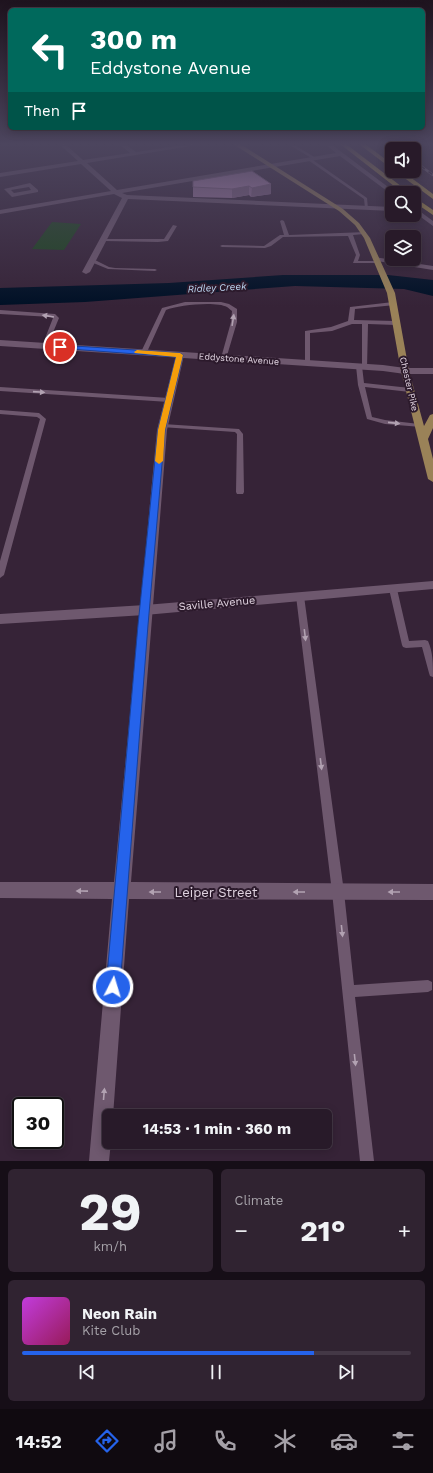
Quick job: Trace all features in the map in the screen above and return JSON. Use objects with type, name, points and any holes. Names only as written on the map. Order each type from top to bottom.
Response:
[{"type":"highway","points":[[421,204],[433,213]]},
{"type":"main road","name":"Chester Pike","points":[[321,198],[353,220],[364,233],[390,289],[405,371],[433,479]]},
{"type":"main road","points":[[423,439],[433,417]]},
{"type":"street","points":[[28,198],[35,206]]},
{"type":"street","points":[[0,212],[84,198]]},
{"type":"street","points":[[86,272],[125,198]]},
{"type":"street","points":[[151,198],[385,209]]},
{"type":"street","points":[[421,215],[433,224]]},
{"type":"street","points":[[378,261],[433,268]]},
{"type":"street","name":"Eddystone Avenue","points":[[0,343],[362,366],[405,371]]},
{"type":"street","points":[[99,1161],[120,892],[163,426],[180,355]]},
{"type":"street","points":[[405,371],[433,371]]},
{"type":"street","points":[[405,371],[433,379]]},
{"type":"street","name":"Saville Avenue","points":[[0,619],[145,610],[433,585]]},
{"type":"street","name":"Leiper Street","points":[[0,890],[120,892],[433,892]]},
{"type":"lane","points":[[365,198],[367,208]]},
{"type":"lane","points":[[282,221],[287,236]]},
{"type":"lane","points":[[104,240],[166,240],[175,226]]},
{"type":"lane","points":[[222,246],[265,247],[271,245],[282,236],[364,233]]},
{"type":"lane","points":[[350,234],[358,255],[355,262],[378,261]]},
{"type":"lane","points":[[92,261],[108,268],[115,269],[155,270]]},
{"type":"lane","points":[[144,352],[164,309],[170,306],[209,304],[228,306],[235,310],[234,322],[224,358]]},
{"type":"lane","points":[[351,322],[352,308],[393,304]]},
{"type":"lane","points":[[0,312],[52,316],[56,318],[45,346]]},
{"type":"lane","points":[[307,363],[307,332],[332,329],[351,322],[396,323]]},
{"type":"lane","points":[[365,322],[362,385],[369,418],[385,422],[419,426]]},
{"type":"lane","points":[[362,385],[410,390]]},
{"type":"lane","points":[[0,389],[169,400]]},
{"type":"lane","points":[[0,412],[39,415],[43,419],[0,575]]},
{"type":"lane","points":[[163,426],[237,430],[240,434],[240,492]]},
{"type":"lane","points":[[393,589],[406,645],[426,643],[433,673]]},
{"type":"lane","points":[[300,596],[338,892],[367,1161]]},
{"type":"lane","points":[[348,991],[428,986]]},
{"type":"green space","points":[[52,222],[81,224],[64,250],[32,249]]},
{"type":"water","name":"Ridley Creek","points":[[283,275],[388,275],[433,280],[433,296],[404,289],[295,286],[85,302],[0,305],[0,288],[169,283]]},
{"type":"slow traffic","points":[[137,352],[180,355],[162,430],[159,461]]},
{"type":"route","points":[[60,347],[180,355],[162,430],[143,625],[113,987]]}]
